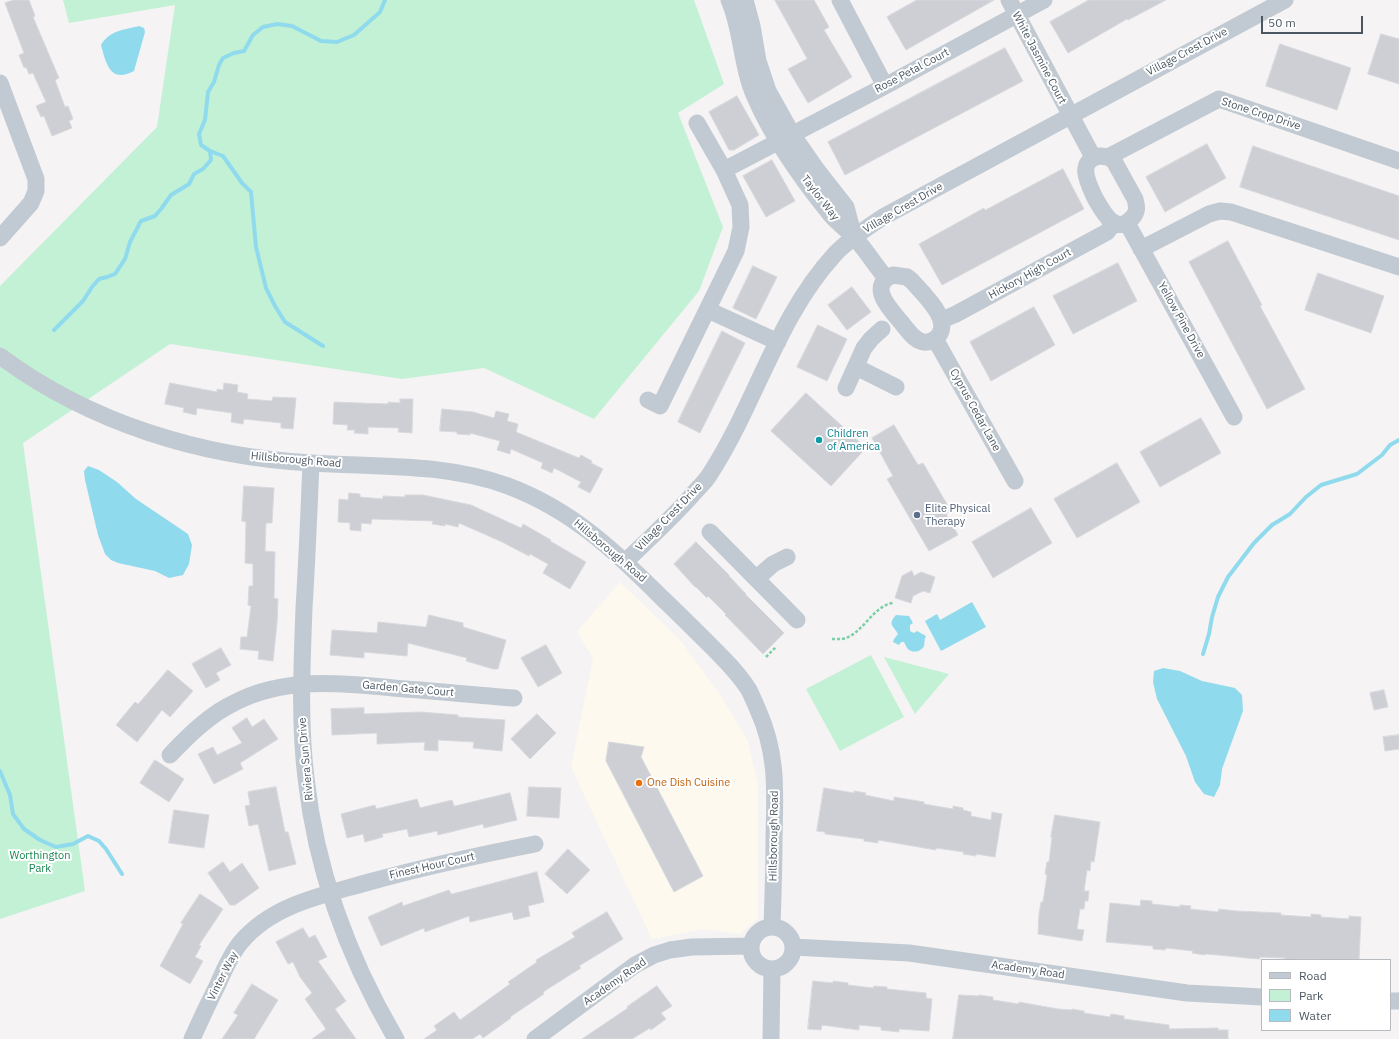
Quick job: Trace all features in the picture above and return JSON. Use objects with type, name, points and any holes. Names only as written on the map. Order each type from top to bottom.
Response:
[{"type":"street","name":"Taylor Way","points":[[729,0],[733,10],[743,62],[754,96],[785,137],[817,170],[846,207],[854,237]]},
{"type":"street","name":"Taylor Way","points":[[745,0],[752,26],[758,61],[785,137]]},
{"type":"street","points":[[840,0],[885,86]]},
{"type":"street","name":"White Jasmine Court","points":[[1009,0],[1070,116]]},
{"type":"street","name":"Rose Petal Court","points":[[724,170],[885,86],[1044,0]]},
{"type":"street","name":"Village Crest Drive","points":[[626,561],[685,504],[709,476],[738,425],[778,342],[804,294],[820,271],[836,252],[854,237],[883,217],[1285,0]]},
{"type":"street","points":[[0,84],[36,179],[36,191],[31,203],[0,238]]},
{"type":"street","name":"Stone Crop Drive","points":[[1101,157],[1218,99],[1399,161]]},
{"type":"street","points":[[1070,116],[1101,157],[1114,161],[1118,165],[1137,205],[1136,212],[1132,218],[1121,223]]},
{"type":"street","points":[[648,400],[660,406],[736,251],[741,227],[740,205],[724,170],[697,123]]},
{"type":"street","name":"Yellow Pine Drive","points":[[1101,157],[1088,162],[1086,168],[1087,181],[1104,214],[1109,220],[1121,223],[1141,249],[1234,418]]},
{"type":"street","points":[[1141,249],[1209,214],[1220,211],[1231,212],[1399,267]]},
{"type":"street","name":"Hickory High Court","points":[[942,320],[956,314],[1121,223]]},
{"type":"street","points":[[854,237],[886,278]]},
{"type":"street","points":[[893,275],[907,277],[939,313],[942,320],[941,333],[936,339],[930,342],[918,340],[885,303],[882,291],[886,278],[893,275]]},
{"type":"street","points":[[708,310],[778,342]]},
{"type":"street","points":[[846,388],[864,348],[870,339],[882,328]]},
{"type":"street","name":"Cyprus Cedar Lane","points":[[936,339],[1014,481]]},
{"type":"street","name":"Hillsborough Road","points":[[0,356],[50,388],[92,410],[138,429],[195,446],[235,455],[311,463],[408,466],[438,469],[474,476],[506,486],[540,500],[568,516],[592,533],[626,561],[735,672],[749,691],[764,724],[773,758],[776,788],[772,927]]},
{"type":"street","points":[[856,367],[896,387]]},
{"type":"street","name":"Riviera Sun Drive","points":[[311,463],[301,684],[306,778],[314,827],[330,893],[367,986],[396,1039]]},
{"type":"street","points":[[710,532],[797,620]]},
{"type":"street","points":[[757,578],[773,564],[788,557]]},
{"type":"street","name":"Garden Gate Court","points":[[170,755],[194,731],[234,702],[276,687],[301,684],[333,683],[514,698]]},
{"type":"street","name":"Finest Hour Court","points":[[330,893],[408,871],[535,844]]},
{"type":"street","name":"Vinter Way","points":[[192,1039],[227,964],[241,942],[258,926],[277,913],[300,902],[330,893]]},
{"type":"street","points":[[772,927],[779,928],[789,935],[794,948],[789,960],[784,965],[779,968],[772,969],[765,968],[759,964],[752,953],[751,946],[760,930],[772,927]]},
{"type":"street","name":"Academy Road","points":[[535,1039],[635,965],[654,955],[670,950],[692,947],[751,946]]},
{"type":"street","name":"Academy Road","points":[[794,948],[909,953],[1187,993],[1261,997]]},
{"type":"street","points":[[771,1039],[772,969]]},
{"type":"path","points":[[832,638],[843,639],[852,634],[881,607],[893,603]]},
{"type":"path","points":[[766,657],[776,647]]},
{"type":"shaded area","points":[[620,582],[680,640],[717,690],[747,739],[758,784],[758,919],[739,934],[705,929],[652,939],[571,767],[593,658],[577,632]]},
{"type":"green space","name":"Worthington Park","points":[[63,0],[694,0],[724,84],[678,113],[723,227],[699,291],[594,419],[484,368],[402,379],[170,344],[23,443],[85,891],[0,919],[0,286],[157,127],[175,5],[69,23]]},
{"type":"green space","points":[[871,655],[904,717],[840,751],[806,689]]},
{"type":"green space","points":[[884,657],[949,674],[915,714]]},
{"type":"water","points":[[139,26],[144,28],[145,32],[134,71],[119,75],[114,73],[107,65],[101,45],[113,33]]},
{"type":"water","points":[[88,466],[99,470],[117,482],[136,499],[188,534],[192,545],[189,564],[183,575],[169,578],[155,571],[118,563],[111,560],[105,554],[98,535],[85,480],[84,471]]},
{"type":"water","points":[[972,602],[986,627],[941,651],[925,621],[937,614],[940,620]]},
{"type":"water","points":[[896,615],[909,616],[913,623],[910,625],[910,631],[914,633],[917,631],[926,636],[924,646],[921,650],[914,652],[907,648],[904,642],[901,642],[899,645],[893,642],[898,634],[892,625],[893,618]]},
{"type":"water","points":[[1163,668],[1180,671],[1202,681],[1235,688],[1242,695],[1243,711],[1222,769],[1220,785],[1214,797],[1204,794],[1195,782],[1186,756],[1157,699],[1153,682],[1154,671]]},
{"type":"building","points":[[14,0],[29,0],[35,16],[33,17],[59,78],[55,80],[65,107],[68,106],[73,119],[69,121],[72,128],[52,136],[44,116],[41,117],[36,106],[46,102],[33,73],[29,74],[26,67],[24,68],[19,55],[24,53],[5,3]]},
{"type":"building","points":[[775,0],[814,0],[829,27],[824,30],[852,77],[808,103],[788,69],[807,59]]},
{"type":"building","points":[[917,0],[994,0],[906,50],[887,17]]},
{"type":"building","points":[[1089,0],[1166,0],[1128,20],[1127,19],[1068,53],[1050,22]]},
{"type":"building","points":[[1381,34],[1399,39],[1399,84],[1368,74]]},
{"type":"building","points":[[1280,44],[1351,68],[1337,110],[1266,86]]},
{"type":"building","points":[[1005,48],[1023,81],[845,175],[828,142]]},
{"type":"building","points":[[737,96],[759,135],[734,150],[729,150],[709,112]]},
{"type":"building","points":[[1207,144],[1226,178],[1165,212],[1146,177]]},
{"type":"building","points":[[1253,146],[1399,196],[1399,240],[1240,187]]},
{"type":"building","points":[[772,160],[795,201],[766,217],[743,176]]},
{"type":"building","points":[[1063,169],[1084,209],[942,285],[919,244],[984,208],[985,210]]},
{"type":"building","points":[[1228,241],[1262,305],[1260,306],[1305,389],[1267,409],[1189,262]]},
{"type":"building","points":[[1118,263],[1137,301],[1073,334],[1053,296]]},
{"type":"building","points":[[753,266],[777,277],[756,319],[733,308]]},
{"type":"building","points":[[1318,273],[1384,296],[1371,333],[1305,310]]},
{"type":"building","points":[[852,287],[871,312],[847,330],[828,305]]},
{"type":"building","points":[[1034,307],[1055,345],[991,381],[970,342]]},
{"type":"building","points":[[818,325],[847,339],[827,381],[797,367]]},
{"type":"building","points":[[722,331],[745,343],[700,433],[678,422]]},
{"type":"building","points":[[170,383],[217,392],[217,389],[223,390],[224,383],[238,385],[237,392],[248,394],[247,399],[272,401],[273,397],[296,398],[293,429],[281,428],[281,423],[244,419],[243,424],[231,422],[232,413],[197,408],[196,415],[183,412],[184,408],[165,404]]},
{"type":"building","name":"Children of America","points":[[806,393],[866,448],[831,486],[771,431]]},
{"type":"building","points":[[400,399],[413,399],[412,433],[398,432],[399,428],[368,427],[368,434],[354,433],[355,430],[347,430],[348,425],[333,424],[334,402],[388,404],[388,402],[400,403]]},
{"type":"building","points":[[442,409],[473,412],[494,418],[496,411],[509,414],[507,421],[518,424],[516,432],[579,458],[581,455],[592,461],[591,463],[603,469],[590,493],[578,487],[581,482],[554,468],[552,473],[541,468],[543,463],[511,449],[510,454],[497,450],[500,441],[470,433],[470,435],[457,434],[457,432],[440,431]]},
{"type":"building","points":[[1201,418],[1221,453],[1160,487],[1140,452]]},
{"type":"building","points":[[894,425],[918,465],[923,463],[951,511],[946,514],[958,535],[929,551],[887,479],[893,476],[872,438]]},
{"type":"building","points":[[1117,463],[1140,502],[1077,538],[1054,499]]},
{"type":"building","points":[[244,486],[274,488],[272,523],[266,523],[265,551],[275,552],[274,598],[278,599],[273,661],[258,659],[259,651],[240,649],[241,637],[247,637],[251,606],[248,605],[249,586],[253,586],[253,564],[245,563],[246,522],[242,521]]},
{"type":"building","points":[[349,493],[360,494],[360,497],[383,499],[383,496],[405,497],[405,495],[423,495],[471,505],[521,528],[523,524],[586,562],[570,589],[543,573],[548,564],[530,554],[529,556],[500,541],[459,523],[458,527],[445,524],[445,526],[432,524],[433,521],[372,519],[371,524],[361,523],[361,531],[350,530],[350,523],[338,522],[339,499],[348,500]]},
{"type":"building","points":[[1031,508],[1052,543],[993,578],[972,542]]},
{"type":"building","points":[[696,542],[784,633],[763,654],[725,615],[726,614],[708,596],[707,598],[695,587],[674,564]]},
{"type":"building","points":[[912,571],[914,576],[921,572],[935,577],[930,593],[923,591],[913,596],[911,603],[895,598],[902,576]]},
{"type":"building","points":[[429,615],[463,623],[463,627],[506,640],[498,669],[493,669],[466,661],[467,658],[408,643],[407,656],[364,652],[364,658],[330,655],[332,630],[377,633],[378,622],[426,627]]},
{"type":"building","points":[[546,645],[562,673],[538,687],[521,658]]},
{"type":"building","points":[[221,648],[231,665],[216,673],[220,680],[206,688],[192,664]]},
{"type":"building","points":[[168,670],[193,691],[170,717],[162,710],[137,742],[116,725],[135,702],[138,704]]},
{"type":"building","points":[[1384,690],[1388,707],[1374,710],[1370,693]]},
{"type":"building","points":[[364,708],[364,714],[421,712],[458,715],[458,717],[505,720],[502,751],[473,748],[474,742],[438,740],[438,751],[424,750],[425,742],[377,744],[377,733],[332,735],[331,709]]},
{"type":"building","points":[[537,714],[556,733],[530,759],[511,739]]},
{"type":"building","points":[[247,718],[252,727],[264,719],[278,739],[240,763],[243,769],[214,784],[198,754],[213,747],[217,755],[242,743],[232,728]]},
{"type":"building","points":[[1399,735],[1399,749],[1385,751],[1383,737]]},
{"type":"building","points":[[609,742],[644,747],[641,757],[703,876],[674,892],[606,761]]},
{"type":"building","points":[[155,760],[184,779],[169,802],[140,783]]},
{"type":"building","points":[[276,787],[285,832],[288,832],[296,864],[269,871],[258,824],[249,826],[245,806],[250,805],[248,792]]},
{"type":"building","points":[[529,787],[561,788],[559,818],[527,816]]},
{"type":"building","points":[[824,788],[854,793],[854,791],[866,793],[865,795],[894,801],[894,797],[953,809],[953,806],[963,808],[963,810],[971,812],[971,816],[991,820],[992,812],[1002,814],[995,857],[976,854],[976,856],[963,854],[964,852],[936,848],[936,850],[878,840],[878,843],[864,841],[864,839],[825,834],[825,832],[817,831]]},
{"type":"building","points":[[510,793],[517,820],[484,828],[483,824],[438,835],[437,831],[409,837],[407,829],[382,834],[383,837],[365,842],[363,834],[347,838],[341,814],[375,805],[376,809],[417,799],[420,808],[452,800],[454,806]]},
{"type":"building","points":[[174,810],[209,815],[204,848],[169,843]]},
{"type":"building","points":[[1055,815],[1100,822],[1094,862],[1091,861],[1090,871],[1087,870],[1084,891],[1089,891],[1088,901],[1085,901],[1084,909],[1080,909],[1077,929],[1084,930],[1082,941],[1038,934],[1039,914],[1041,902],[1043,902],[1047,875],[1045,874],[1047,862],[1049,862]]},
{"type":"building","points":[[568,849],[590,870],[567,894],[545,874]]},
{"type":"building","points":[[223,862],[230,872],[242,863],[259,888],[235,905],[230,905],[208,873]]},
{"type":"building","points":[[537,872],[544,902],[528,906],[530,916],[514,920],[512,912],[470,922],[469,916],[425,932],[424,928],[381,946],[368,917],[402,902],[403,906],[449,890],[451,894]]},
{"type":"building","points":[[200,894],[223,909],[199,945],[201,946],[195,957],[203,961],[190,984],[160,966],[183,924],[181,923]]},
{"type":"building","points":[[1141,900],[1152,901],[1152,904],[1180,907],[1180,905],[1191,906],[1190,909],[1218,912],[1219,909],[1281,913],[1281,915],[1311,917],[1311,914],[1321,915],[1321,917],[1349,919],[1349,916],[1361,917],[1359,959],[1285,959],[1260,957],[1260,959],[1205,955],[1192,953],[1193,951],[1166,948],[1165,950],[1153,949],[1153,946],[1106,942],[1110,903],[1140,906]]},
{"type":"building","points":[[607,912],[623,939],[579,966],[581,968],[543,992],[544,994],[510,1017],[511,1018],[483,1038],[480,1034],[472,1039],[424,1039],[437,1030],[434,1026],[454,1012],[460,1020],[510,984],[508,982],[537,962],[536,960],[575,937],[572,933]]},
{"type":"building","points":[[303,928],[309,938],[315,935],[327,957],[318,961],[346,1001],[335,1009],[356,1039],[312,1039],[326,1029],[305,999],[312,993],[300,977],[293,962],[288,964],[276,942]]},
{"type":"building","points":[[813,981],[833,983],[833,981],[848,983],[848,985],[873,988],[874,986],[887,987],[887,989],[926,993],[926,998],[932,999],[929,1031],[899,1029],[899,1032],[881,1030],[881,1027],[859,1025],[859,1030],[822,1025],[821,1030],[808,1029]]},
{"type":"building","points":[[252,984],[278,1000],[254,1039],[222,1039],[238,1015],[234,1013]]},
{"type":"building","points":[[657,986],[672,1006],[661,1013],[666,1019],[651,1030],[650,1028],[632,1039],[582,1039],[628,1008],[627,1007]]},
{"type":"building","points":[[959,995],[993,997],[993,1000],[1019,1004],[1019,1002],[1058,1009],[1072,1009],[1084,1011],[1084,1013],[1110,1017],[1111,1014],[1124,1016],[1124,1019],[1169,1025],[1169,1029],[1218,1028],[1218,1030],[1228,1030],[1228,1039],[953,1039]]},
{"type":"waterway","points":[[323,346],[285,322],[275,306],[266,288],[256,247],[251,192],[242,183],[223,156],[210,151],[201,145],[199,134],[205,120],[208,92],[214,82],[219,65],[223,58],[234,53],[244,51],[253,35],[263,27],[277,24],[292,26],[321,41],[337,42],[354,35],[380,12],[385,0]]},
{"type":"waterway","points":[[54,330],[83,301],[99,279],[115,274],[125,259],[130,242],[141,221],[155,216],[171,195],[189,184],[194,174],[203,169],[211,160],[210,151]]},
{"type":"waterway","points":[[1203,654],[1218,597],[1228,577],[1254,543],[1272,525],[1290,514],[1306,497],[1321,485],[1357,474],[1382,455],[1390,445],[1399,440]]},
{"type":"waterway","points":[[0,771],[10,795],[13,814],[24,829],[40,840],[56,847],[73,844],[88,836],[99,841],[122,874]]},
{"type":"place","name":"Children of America","points":[[819,440]]},
{"type":"place","name":"Elite Physical Therapy","points":[[917,515]]},
{"type":"place","name":"One Dish Cuisine","points":[[639,783]]}]
